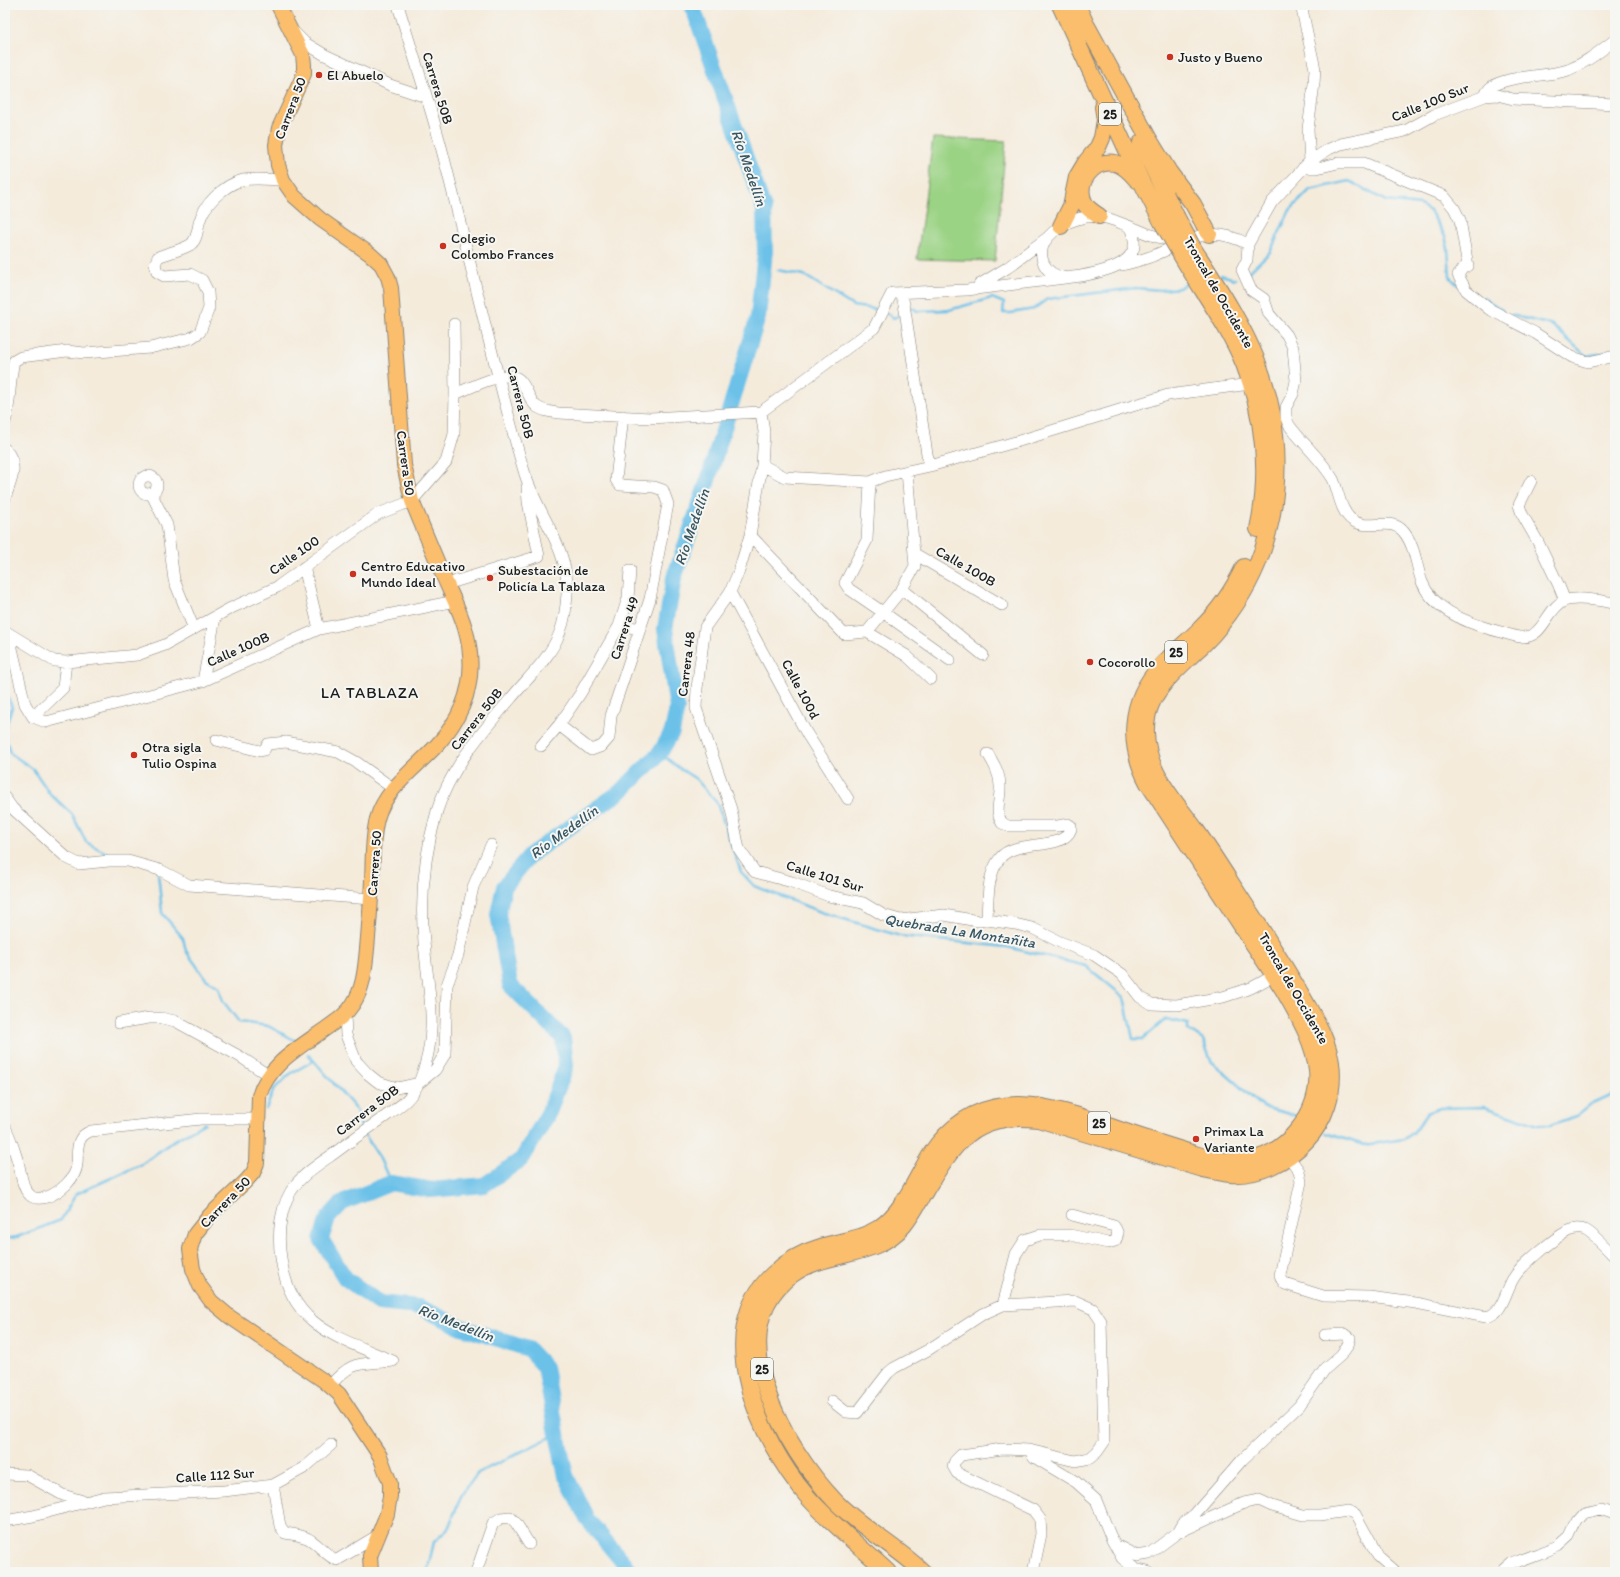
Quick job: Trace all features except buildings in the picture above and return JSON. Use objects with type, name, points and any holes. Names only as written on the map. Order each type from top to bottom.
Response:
[{"type":"highway","name":"Troncal de Occidente","points":[[1060,5],[1143,185],[1169,219]]},
{"type":"highway","name":"Troncal de Occidente","points":[[888,1572],[822,1512],[808,1497],[784,1464],[765,1429],[754,1401],[745,1372],[742,1341],[744,1326],[755,1298],[772,1275],[800,1254],[818,1247],[864,1236],[889,1220],[904,1202],[928,1158],[939,1143],[964,1120],[988,1109],[1007,1105],[1035,1105],[1097,1122],[1209,1158],[1231,1161],[1246,1161],[1270,1153],[1298,1130],[1306,1119],[1315,1096],[1317,1072],[1314,1054],[1300,1019],[1275,975],[1148,783],[1138,762],[1134,740],[1135,717],[1144,690],[1160,666],[1201,629],[1220,606],[1241,573],[1257,533],[1263,499],[1265,462],[1258,411],[1244,364],[1185,247],[1169,219],[1111,81],[1077,5]]},
{"type":"highway","points":[[1086,26],[1150,141],[1169,172],[1193,204],[1208,234]]},
{"type":"highway","points":[[1061,226],[1071,206],[1077,177],[1086,162],[1098,147],[1104,134],[1105,120],[1096,85]]},
{"type":"highway","points":[[1099,216],[1088,209],[1082,195],[1084,180],[1088,172],[1095,167],[1107,163],[1115,163],[1123,166],[1143,185]]},
{"type":"highway","name":"Troncal de Occidente","points":[[923,1572],[850,1515],[836,1502],[807,1468],[776,1417],[768,1396],[762,1373],[758,1339],[760,1322],[767,1303],[780,1285],[804,1268],[825,1260],[872,1248],[889,1238],[902,1227],[915,1210],[952,1149],[965,1136],[980,1127],[1004,1119],[1022,1117],[1038,1119],[1202,1169],[1230,1174],[1265,1169],[1289,1156],[1311,1136],[1324,1114],[1328,1103],[1332,1082],[1332,1069],[1329,1051],[1324,1036],[1287,969],[1160,778],[1151,762],[1147,744],[1147,720],[1150,708],[1161,686],[1169,676],[1217,629],[1241,596],[1253,575],[1269,530],[1276,490],[1277,462],[1275,434],[1259,367],[1247,338],[1234,314],[1185,247]]},
{"type":"main road","name":"Carrera 50","points":[[278,5],[303,55],[304,74],[279,128],[276,145],[278,165],[283,180],[294,196],[320,218],[370,254],[381,264],[388,277],[391,288],[404,465],[412,501],[465,627],[469,643],[471,664],[470,682],[458,717],[451,729],[394,788],[382,806],[377,817],[374,831],[372,899],[364,979],[359,994],[345,1015],[292,1053],[268,1075],[259,1096],[257,1163],[253,1173],[210,1215],[195,1234],[190,1249],[193,1269],[200,1286],[211,1301],[230,1317],[330,1386],[348,1406],[380,1456],[390,1482],[390,1496],[387,1514],[370,1556],[371,1572]]},
{"type":"street","name":"Carrera 50B","points":[[330,1386],[340,1374],[352,1366],[360,1363],[393,1361],[332,1334],[316,1324],[300,1311],[283,1273],[279,1249],[280,1224],[285,1203],[295,1185],[310,1171],[407,1102],[419,1083],[430,1049],[432,1026],[430,988],[424,940],[423,890],[430,840],[438,808],[447,787],[467,753],[488,725],[544,660],[560,635],[566,612],[568,588],[564,565],[555,538],[527,482],[442,149],[398,5]]},
{"type":"street","points":[[1301,5],[1315,69],[1308,129],[1307,164],[1317,168],[1338,163],[1364,163],[1444,196],[1454,208],[1462,227],[1468,266],[1462,269],[1458,275],[1466,290],[1489,309],[1535,333],[1572,357],[1588,362],[1615,356]]},
{"type":"street","points":[[290,28],[305,43],[325,55],[390,85],[426,97]]},
{"type":"street","points":[[1485,96],[1490,88],[1508,80],[1554,74],[1574,67],[1590,59],[1615,40]]},
{"type":"street","name":"Calle 100 Sur","points":[[1565,601],[1556,607],[1538,632],[1529,636],[1517,636],[1488,629],[1454,615],[1433,598],[1426,590],[1422,582],[1410,541],[1399,527],[1382,524],[1365,526],[1350,517],[1344,510],[1338,491],[1328,472],[1316,456],[1296,435],[1287,422],[1286,407],[1293,394],[1296,381],[1294,354],[1287,334],[1272,319],[1264,299],[1251,290],[1242,270],[1247,260],[1248,244],[1272,202],[1307,164],[1329,149],[1341,144],[1406,132],[1434,116],[1485,96],[1497,95],[1513,99],[1615,104]]},
{"type":"street","points":[[5,422],[8,414],[11,372],[14,361],[21,357],[67,351],[84,353],[150,348],[191,338],[200,332],[209,308],[208,292],[202,280],[190,274],[164,276],[157,272],[155,264],[158,257],[190,245],[196,239],[200,218],[210,203],[224,189],[237,181],[246,179],[283,180]]},
{"type":"street","points":[[967,290],[983,284],[994,277],[1048,238],[1061,226],[1079,218],[1099,216],[1109,218],[1185,247]]},
{"type":"street","points":[[455,394],[499,377],[510,376],[516,377],[536,407],[545,411],[650,418],[761,412],[874,328],[892,293],[967,290],[1081,276],[1098,272],[1122,263],[1129,258],[1133,250],[1134,238],[1128,226]]},
{"type":"street","points":[[1114,266],[1185,247],[1195,236],[1208,234],[1222,235],[1236,238],[1248,244]]},
{"type":"street","points":[[1048,238],[1043,244],[1041,252],[1042,259],[1050,272],[1056,276],[1064,278]]},
{"type":"street","points":[[901,293],[930,466]]},
{"type":"street","name":"Calle 100","points":[[9,640],[54,661],[66,662],[137,655],[165,645],[229,609],[277,587],[378,514],[412,501],[446,462],[454,434],[454,324]]},
{"type":"street","points":[[762,465],[785,477],[870,482],[885,476],[930,466],[1019,441],[1168,395],[1250,384]]},
{"type":"street","name":"Carrera 48","points":[[755,872],[740,849],[731,810],[696,708],[697,688],[705,627],[730,592],[739,571],[750,535],[762,465],[764,432],[761,412]]},
{"type":"street","name":"Carrera 49","points":[[559,725],[591,750],[602,746],[609,738],[611,716],[650,599],[668,504],[663,490],[654,487],[620,485],[616,480],[623,416]]},
{"type":"street","points":[[5,449],[11,456],[14,470],[5,498]]},
{"type":"street","points":[[868,632],[902,589],[915,566],[907,470]]},
{"type":"street","points":[[1531,481],[1519,505],[1565,601],[1586,600],[1615,603]]},
{"type":"street","points":[[447,584],[539,556],[528,502],[527,482]]},
{"type":"street","points":[[870,482],[866,540],[845,583],[849,590],[950,660]]},
{"type":"street","points":[[151,494],[167,525],[174,580],[194,629]]},
{"type":"street","points":[[750,535],[844,634],[868,632],[907,656],[931,679]]},
{"type":"street","name":"Calle 100B","points":[[915,554],[1002,604]]},
{"type":"street","points":[[304,568],[319,629]]},
{"type":"street","name":"Carrera 49","points":[[541,746],[559,725],[580,694],[620,625],[628,598],[630,570]]},
{"type":"street","points":[[902,589],[983,655]]},
{"type":"street","name":"Calle 100d","points":[[730,592],[807,734],[848,800]]},
{"type":"street","name":"Calle 100B","points":[[33,717],[46,722],[203,681],[319,629],[455,601]]},
{"type":"street","points":[[203,681],[215,618]]},
{"type":"street","points":[[620,625],[640,629]]},
{"type":"street","points":[[9,640],[25,704],[33,717],[63,688],[66,662]]},
{"type":"street","points":[[216,740],[260,751],[264,750],[268,744],[286,742],[338,752],[356,762],[394,788]]},
{"type":"street","points":[[987,920],[991,881],[994,867],[1000,857],[1006,852],[1024,846],[1061,840],[1071,829],[1071,826],[1068,824],[1008,826],[1002,823],[997,812],[1000,796],[999,778],[988,754]]},
{"type":"street","points":[[5,798],[12,808],[67,858],[79,864],[117,861],[138,863],[159,869],[190,885],[372,899]]},
{"type":"street","points":[[345,1015],[346,1035],[356,1061],[378,1082],[397,1088],[419,1083],[435,1070],[445,1054],[447,985],[458,955],[473,888],[491,845]]},
{"type":"street","name":"Calle 101 Sur","points":[[755,872],[792,882],[829,896],[863,903],[883,915],[900,920],[944,915],[978,921],[987,920],[1015,924],[1032,928],[1060,942],[1094,955],[1122,974],[1140,997],[1150,1004],[1177,1005],[1228,996],[1251,988],[1275,975]]},
{"type":"street","points":[[119,1023],[149,1018],[161,1018],[175,1021],[239,1056],[268,1075]]},
{"type":"street","points":[[5,1127],[18,1162],[27,1193],[38,1199],[53,1194],[70,1181],[77,1166],[77,1150],[80,1139],[91,1131],[200,1119],[258,1119]]},
{"type":"street","points":[[1289,1156],[1299,1171],[1301,1182],[1280,1275],[1285,1284],[1323,1296],[1369,1297],[1416,1303],[1486,1317],[1493,1316],[1498,1312],[1513,1278],[1531,1258],[1568,1231],[1576,1229],[1585,1230],[1615,1257]]},
{"type":"street","points":[[1003,1305],[1016,1254],[1025,1240],[1040,1236],[1070,1234],[1108,1243],[1116,1241],[1118,1232],[1114,1226],[1072,1215]]},
{"type":"street","points":[[832,1401],[846,1412],[857,1413],[888,1373],[894,1368],[928,1350],[983,1314],[1003,1305],[1076,1301],[1093,1308],[1101,1321],[1104,1442],[1098,1452],[1090,1458],[1075,1461],[1029,1450],[1002,1449],[961,1455],[954,1461],[954,1466],[957,1473],[1033,1510],[1040,1519],[1041,1534],[1033,1572]]},
{"type":"street","points":[[1177,1533],[1182,1524],[1194,1515],[1242,1460],[1299,1406],[1325,1369],[1341,1355],[1348,1345],[1350,1338],[1345,1334],[1325,1335]]},
{"type":"street","points":[[273,1486],[304,1468],[331,1445]]},
{"type":"street","points":[[1029,1450],[1034,1457],[1076,1482],[1096,1500],[1122,1558],[1135,1569],[1148,1572]]},
{"type":"street","points":[[5,1474],[26,1475],[63,1495],[86,1502]]},
{"type":"street","name":"Calle 112 Sur","points":[[5,1521],[33,1516],[104,1497],[224,1491],[273,1486],[282,1530],[285,1533],[308,1538],[334,1559],[338,1560],[377,1536]]},
{"type":"street","points":[[1117,1548],[1120,1547],[1137,1556],[1149,1554],[1177,1533],[1244,1503],[1259,1500],[1272,1506],[1304,1515],[1320,1515],[1348,1511],[1355,1514],[1378,1556],[1396,1572]]},
{"type":"street","points":[[1502,1572],[1511,1564],[1559,1546],[1570,1536],[1577,1521],[1584,1513],[1600,1509],[1615,1514]]},
{"type":"street","points":[[476,1572],[492,1523],[501,1518],[510,1517],[516,1523],[529,1544]]},
{"type":"green space","points":[[933,138],[1006,141],[995,261],[917,259]]},
{"type":"waterway","name":"Río Medellín","points":[[631,1572],[587,1519],[566,1476],[545,1367],[528,1349],[461,1327],[419,1307],[379,1303],[345,1278],[321,1239],[328,1218],[342,1203],[391,1183],[431,1190],[484,1185],[522,1159],[549,1112],[566,1066],[563,1038],[510,985],[498,914],[504,887],[530,855],[620,792],[660,753],[672,732],[677,708],[665,629],[674,578],[707,483],[758,317],[765,252],[764,209],[692,5]]},
{"type":"waterway","points":[[1248,273],[1270,252],[1290,210],[1310,190],[1349,181],[1386,201],[1420,205],[1430,211],[1445,236],[1448,249],[1450,277],[1458,285]]},
{"type":"waterway","points":[[778,270],[804,275],[853,306],[880,310]]},
{"type":"waterway","points":[[1221,275],[1235,279]]},
{"type":"waterway","points":[[908,310],[913,308],[917,311],[949,310],[992,298],[1004,303],[1003,313],[1011,313],[1034,309],[1047,299],[1136,288],[1161,290],[1179,288],[1188,282]]},
{"type":"waterway","points":[[1484,298],[1502,310]]},
{"type":"waterway","points":[[886,313],[894,318],[902,314]]},
{"type":"waterway","points":[[1511,315],[1552,325],[1586,356],[1615,351]]},
{"type":"waterway","points":[[5,691],[12,707],[5,729]]},
{"type":"waterway","points":[[5,735],[10,753],[33,769],[50,794],[72,814],[86,842],[114,857]]},
{"type":"waterway","name":"Quebrada La Montañita","points":[[660,753],[696,779],[717,803],[741,872],[754,886],[821,912],[900,936],[1007,947],[1086,966],[1124,997],[1133,1039],[1143,1039],[1166,1019],[1188,1024],[1188,1030],[1203,1040],[1211,1061],[1263,1107],[1301,1117]]},
{"type":"waterway","points":[[158,872],[162,913],[183,938],[186,951],[206,979],[219,987],[223,1001],[239,1022],[268,1026],[298,1042]]},
{"type":"waterway","points":[[308,1054],[356,1109],[362,1129]]},
{"type":"waterway","points":[[266,1109],[274,1089],[290,1074],[313,1061]]},
{"type":"waterway","name":"Quebrada La Montañita","points":[[1326,1133],[1364,1145],[1404,1139],[1413,1133],[1427,1113],[1440,1108],[1485,1107],[1538,1125],[1550,1125],[1576,1116],[1591,1104],[1615,1093]]},
{"type":"waterway","points":[[5,1239],[17,1237],[61,1220],[76,1194],[142,1164],[173,1141],[205,1123]]},
{"type":"waterway","points":[[365,1135],[379,1157],[391,1183]]},
{"type":"waterway","points":[[427,1572],[434,1542],[448,1529],[462,1494],[478,1473],[557,1434]]},
{"type":"place","name":"Justo y Bueno","points":[[1170,57]]},
{"type":"place","name":"El Abuelo","points":[[319,75]]},
{"type":"place","name":"Colegio Colombo Frances","points":[[443,246]]},
{"type":"place","name":"Centro Educativo Mundo Ideal","points":[[353,574]]},
{"type":"place","name":"Subestación de Policía La Tablaza","points":[[490,578]]},
{"type":"place","name":"Cocorollo","points":[[1090,662]]},
{"type":"place","name":"Otra sigla Tulio Ospina","points":[[134,755]]},
{"type":"place","name":"Primax La Variante","points":[[1196,1139]]},
{"type":"district","name":"LA TABLAZA","points":[[370,692]]}]
